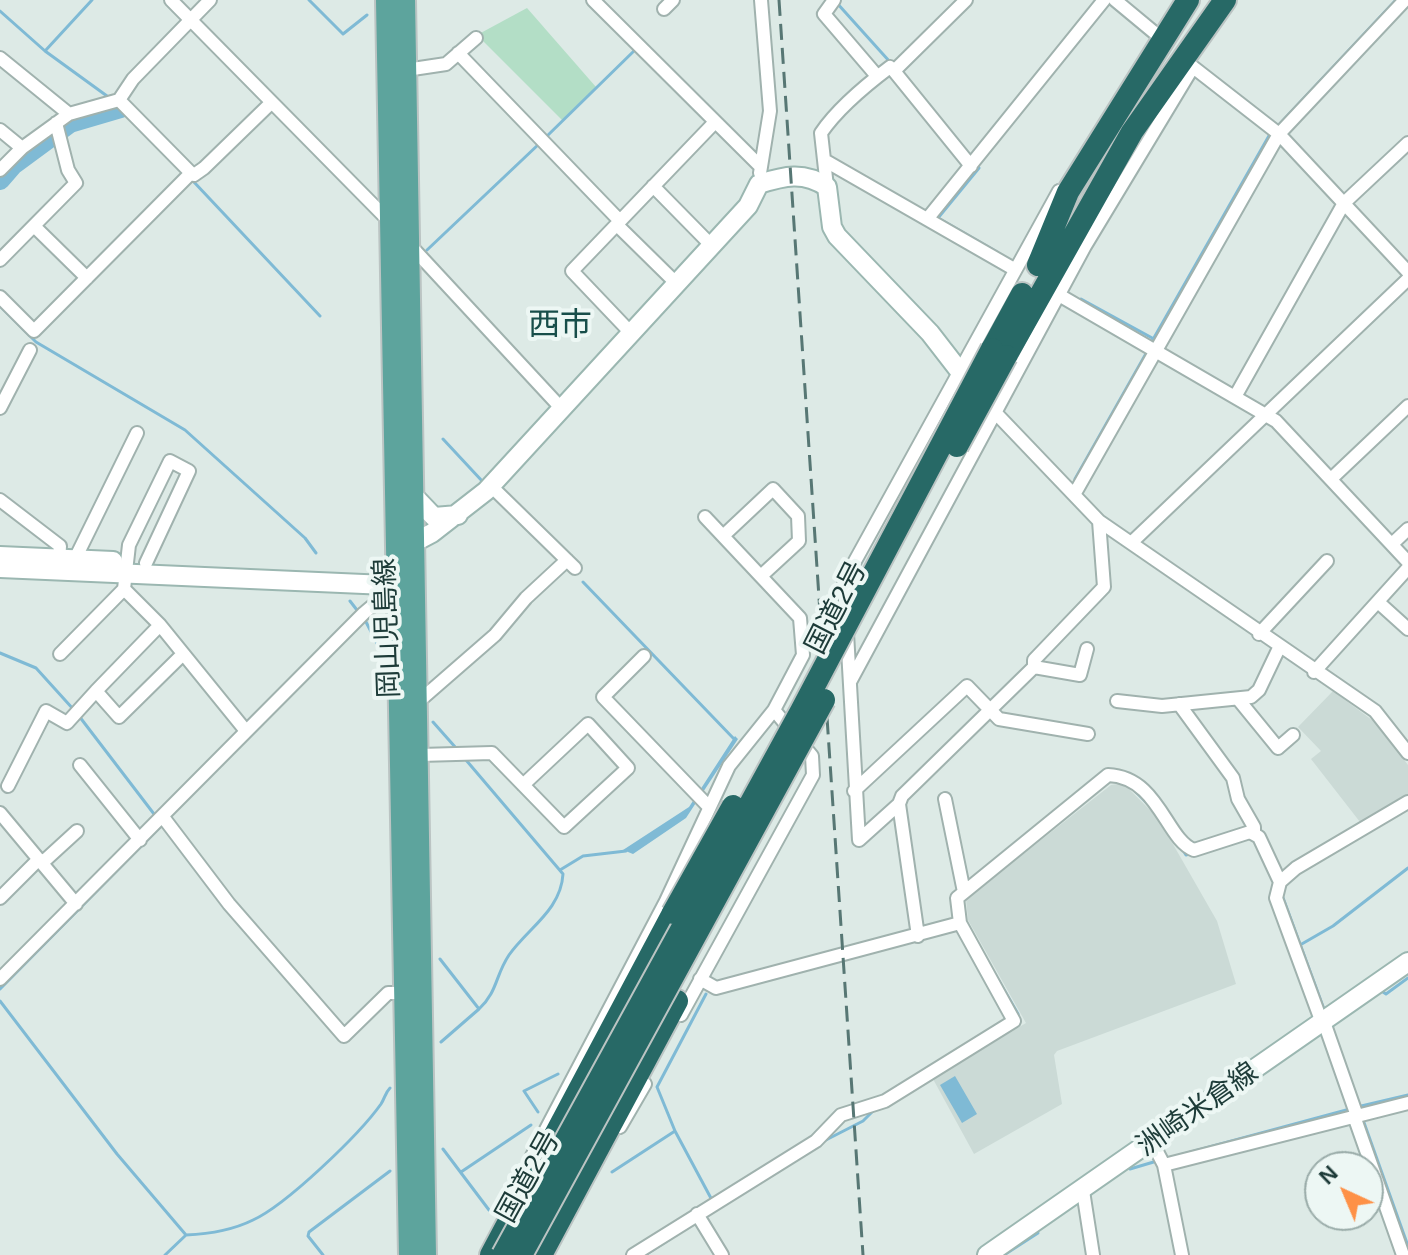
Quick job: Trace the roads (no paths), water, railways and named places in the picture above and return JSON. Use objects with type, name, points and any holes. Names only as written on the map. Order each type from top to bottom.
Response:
[{"type":"highway","points":[[1038,265],[1068,192],[1188,0]]},
{"type":"highway","name":"国道2号","points":[[521,1255],[797,751],[999,353],[1038,265],[1115,132],[1206,0]]},
{"type":"highway","name":"国道2号","points":[[498,1249],[999,353],[1132,132],[1225,0]]},
{"type":"highway","points":[[1132,132],[1193,67],[1241,0]]},
{"type":"highway","points":[[498,1249],[723,822],[770,748],[801,711]]},
{"type":"highway","points":[[541,1255],[780,808],[797,751]]},
{"type":"main road","name":"岡山児島線","points":[[386,0],[390,222],[404,543],[420,755],[426,1255]]},
{"type":"main road","name":"岡山児島線","points":[[404,543],[412,494],[405,0]]},
{"type":"main road","name":"岡山児島線","points":[[406,580],[404,993],[409,1255]]},
{"type":"main road","points":[[426,1216],[437,1255]]},
{"type":"street","points":[[171,0],[390,222],[562,409]]},
{"type":"street","points":[[0,170],[22,148],[58,129],[69,114],[119,100],[133,79],[210,0]]},
{"type":"street","points":[[593,0],[715,122],[760,175],[805,175],[827,187]]},
{"type":"street","points":[[404,543],[459,515],[491,486],[748,206],[760,175],[770,111],[761,0]]},
{"type":"street","points":[[896,70],[966,0]]},
{"type":"street","points":[[928,218],[1104,0]]},
{"type":"street","points":[[1099,521],[1104,587],[1034,660],[1034,667],[902,796],[899,804],[859,840],[844,581],[961,373],[1014,269],[1115,98],[1162,39],[1115,0]]},
{"type":"street","points":[[1075,493],[1153,347],[1276,131],[1405,0]]},
{"type":"street","points":[[833,1],[824,14],[877,76]]},
{"type":"street","points":[[406,70],[446,64],[476,38]]},
{"type":"street","points":[[458,53],[676,283]]},
{"type":"street","points":[[0,58],[69,114]]},
{"type":"street","points":[[973,163],[896,70],[890,67],[877,76],[821,133],[832,227],[837,236],[930,333],[993,411],[1099,521],[1279,648],[1375,711],[1408,753]]},
{"type":"street","points":[[850,682],[993,411],[1193,67],[1276,131],[1408,272]]},
{"type":"street","points":[[119,100],[194,175],[271,103]]},
{"type":"street","points":[[631,333],[572,271],[715,122]]},
{"type":"street","points":[[0,260],[76,183],[68,170],[58,129]]},
{"type":"street","points":[[0,130],[22,148]]},
{"type":"street","points":[[1236,395],[1344,203],[1408,143]]},
{"type":"street","points":[[824,160],[1014,269]]},
{"type":"street","points":[[0,297],[34,331],[191,173]]},
{"type":"street","points":[[653,186],[711,245]]},
{"type":"street","points":[[34,226],[87,278]]},
{"type":"street","points":[[1131,543],[1408,279]]},
{"type":"street","points":[[1059,295],[1276,421],[1408,565],[1314,672]]},
{"type":"street","points":[[0,408],[30,350]]},
{"type":"street","points":[[1331,479],[1408,406]]},
{"type":"street","points":[[64,563],[137,433]]},
{"type":"street","points":[[146,563],[189,471],[170,461],[129,545],[124,575],[160,625],[246,731]]},
{"type":"street","points":[[418,702],[495,635],[526,598],[571,564],[491,486]]},
{"type":"street","points":[[723,536],[773,489],[798,516],[799,541],[761,576]]},
{"type":"street","points":[[412,494],[434,517],[459,515]]},
{"type":"street","points":[[0,500],[60,546],[64,563]]},
{"type":"street","points":[[498,1249],[560,1097],[666,901],[703,800],[774,710],[803,655],[800,618],[705,517]]},
{"type":"street","points":[[1392,544],[1408,529]]},
{"type":"street","points":[[0,556],[64,563],[124,575],[406,580]]},
{"type":"street","points":[[1259,634],[1327,561]]},
{"type":"street","points":[[0,568],[64,563]]},
{"type":"street","points":[[60,654],[124,575],[146,563],[406,580]]},
{"type":"street","points":[[0,979],[361,616],[406,580]]},
{"type":"street","points":[[1378,602],[1408,629]]},
{"type":"street","points":[[8,786],[46,711],[67,723],[160,625]]},
{"type":"street","points":[[1117,701],[1179,704],[1251,697],[1259,690],[1279,648]]},
{"type":"street","points":[[1034,667],[1080,675],[1087,649]]},
{"type":"street","points":[[96,691],[119,717],[183,654]]},
{"type":"street","points":[[644,656],[603,697],[703,800]]},
{"type":"street","points":[[854,791],[967,686],[999,719],[1088,734]]},
{"type":"street","points":[[1238,699],[1278,748],[1293,735]]},
{"type":"street","points":[[1179,704],[1233,778],[1238,799],[1254,827],[1254,834]]},
{"type":"street","points":[[583,1175],[597,1162],[630,1113],[700,979],[802,801],[813,775],[812,756],[774,710]]},
{"type":"street","points":[[420,755],[492,753],[523,785],[564,827],[628,768],[588,724],[523,785]]},
{"type":"street","points":[[80,765],[140,840]]},
{"type":"street","points":[[633,1255],[699,1218],[816,1141],[841,1115],[885,1101],[1014,1021],[960,923],[957,898],[1115,775],[1130,778],[1164,812],[1186,847],[1194,850],[1250,832],[1259,837],[1278,884],[1276,898],[1357,1113],[1403,1255]]},
{"type":"street","points":[[945,799],[964,892]]},
{"type":"street","points":[[1278,884],[1296,868],[1408,802]]},
{"type":"street","points":[[899,804],[918,936]]},
{"type":"street","points":[[0,815],[76,904]]},
{"type":"street","points":[[163,817],[229,904],[344,1036],[388,993],[404,993]]},
{"type":"street","points":[[0,898],[77,831]]},
{"type":"street","points":[[666,901],[726,933]]},
{"type":"street","points":[[700,979],[716,988],[960,923]]},
{"type":"street","name":"洲崎米倉線","points":[[987,1255],[1083,1191],[1160,1157],[1323,1022],[1408,962]]},
{"type":"street","points":[[1182,1255],[1160,1157],[1408,1103]]},
{"type":"street","points":[[1083,1191],[1093,1255]]},
{"type":"street","points":[[699,1218],[722,1255]]},
{"type":"water","points":[[735,736],[738,739],[686,818],[633,854],[623,850],[689,807]]},
{"type":"water","points":[[955,1076],[977,1114],[962,1123],[940,1085]]},
{"type":"waterway","points":[[92,0],[45,51],[107,96]]},
{"type":"waterway","points":[[309,0],[343,34],[367,15]]},
{"type":"waterway","points":[[1275,129],[1396,0]]},
{"type":"waterway","points":[[836,2],[890,62]]},
{"type":"waterway","points":[[0,11],[45,51]]},
{"type":"waterway","points":[[545,138],[637,48]]},
{"type":"waterway","points":[[0,180],[13,165],[70,123],[121,108]]},
{"type":"waterway","points":[[1151,343],[1270,134]]},
{"type":"waterway","points":[[427,250],[540,143]]},
{"type":"waterway","points":[[975,163],[979,168],[938,218],[997,252]]},
{"type":"waterway","points":[[193,181],[320,316]]},
{"type":"waterway","points":[[1081,299],[1154,339]]},
{"type":"waterway","points":[[0,306],[36,342],[185,430],[305,538],[316,553]]},
{"type":"waterway","points":[[1075,479],[1148,350]]},
{"type":"waterway","points":[[443,439],[483,482]]},
{"type":"waterway","points":[[583,582],[735,740]]},
{"type":"waterway","points":[[350,601],[360,614]]},
{"type":"waterway","points":[[365,620],[383,655]]},
{"type":"waterway","points":[[0,653],[36,668],[74,710]]},
{"type":"waterway","points":[[79,716],[154,814]]},
{"type":"waterway","points":[[433,722],[456,748]]},
{"type":"waterway","points":[[466,760],[563,874],[561,887],[550,908],[509,955],[490,996],[479,1009]]},
{"type":"waterway","points":[[1133,789],[1150,806]]},
{"type":"waterway","points":[[0,989],[160,827]]},
{"type":"waterway","points":[[1181,847],[1186,855],[1192,853]]},
{"type":"waterway","points":[[560,870],[583,856],[626,851]]},
{"type":"waterway","points":[[1300,945],[1333,926],[1408,868]]},
{"type":"waterway","points":[[1282,895],[1325,1012]]},
{"type":"waterway","points":[[440,959],[479,1009],[441,1042]]},
{"type":"waterway","points":[[992,969],[1018,1014]]},
{"type":"waterway","points":[[1383,992],[1386,994],[1408,978]]},
{"type":"waterway","points":[[612,1172],[675,1131],[657,1087],[706,994]]},
{"type":"waterway","points":[[0,1001],[117,1154],[186,1235]]},
{"type":"waterway","points":[[538,1112],[524,1091],[558,1074]]},
{"type":"waterway","points":[[165,1255],[186,1235],[237,1226],[253,1220],[284,1200],[356,1133],[381,1104],[390,1088]]},
{"type":"waterway","points":[[1357,1107],[1408,1095]]},
{"type":"waterway","points":[[1176,1156],[1350,1109]]},
{"type":"waterway","points":[[822,1142],[863,1121],[873,1111]]},
{"type":"waterway","points":[[1362,1117],[1408,1246]]},
{"type":"waterway","points":[[461,1172],[531,1125]]},
{"type":"waterway","points":[[675,1131],[713,1202]]},
{"type":"waterway","points":[[443,1149],[489,1210]]},
{"type":"waterway","points":[[1130,1169],[1157,1161]]},
{"type":"waterway","points":[[323,1255],[308,1236],[309,1232],[390,1171]]},
{"type":"waterway","points":[[1004,1255],[1038,1233]]},
{"type":"waterway","points":[[645,1255],[670,1239]]},
{"type":"railway","points":[[779,0],[863,1255]]},
{"type":"district","name":"西市","points":[[560,326]]}]
